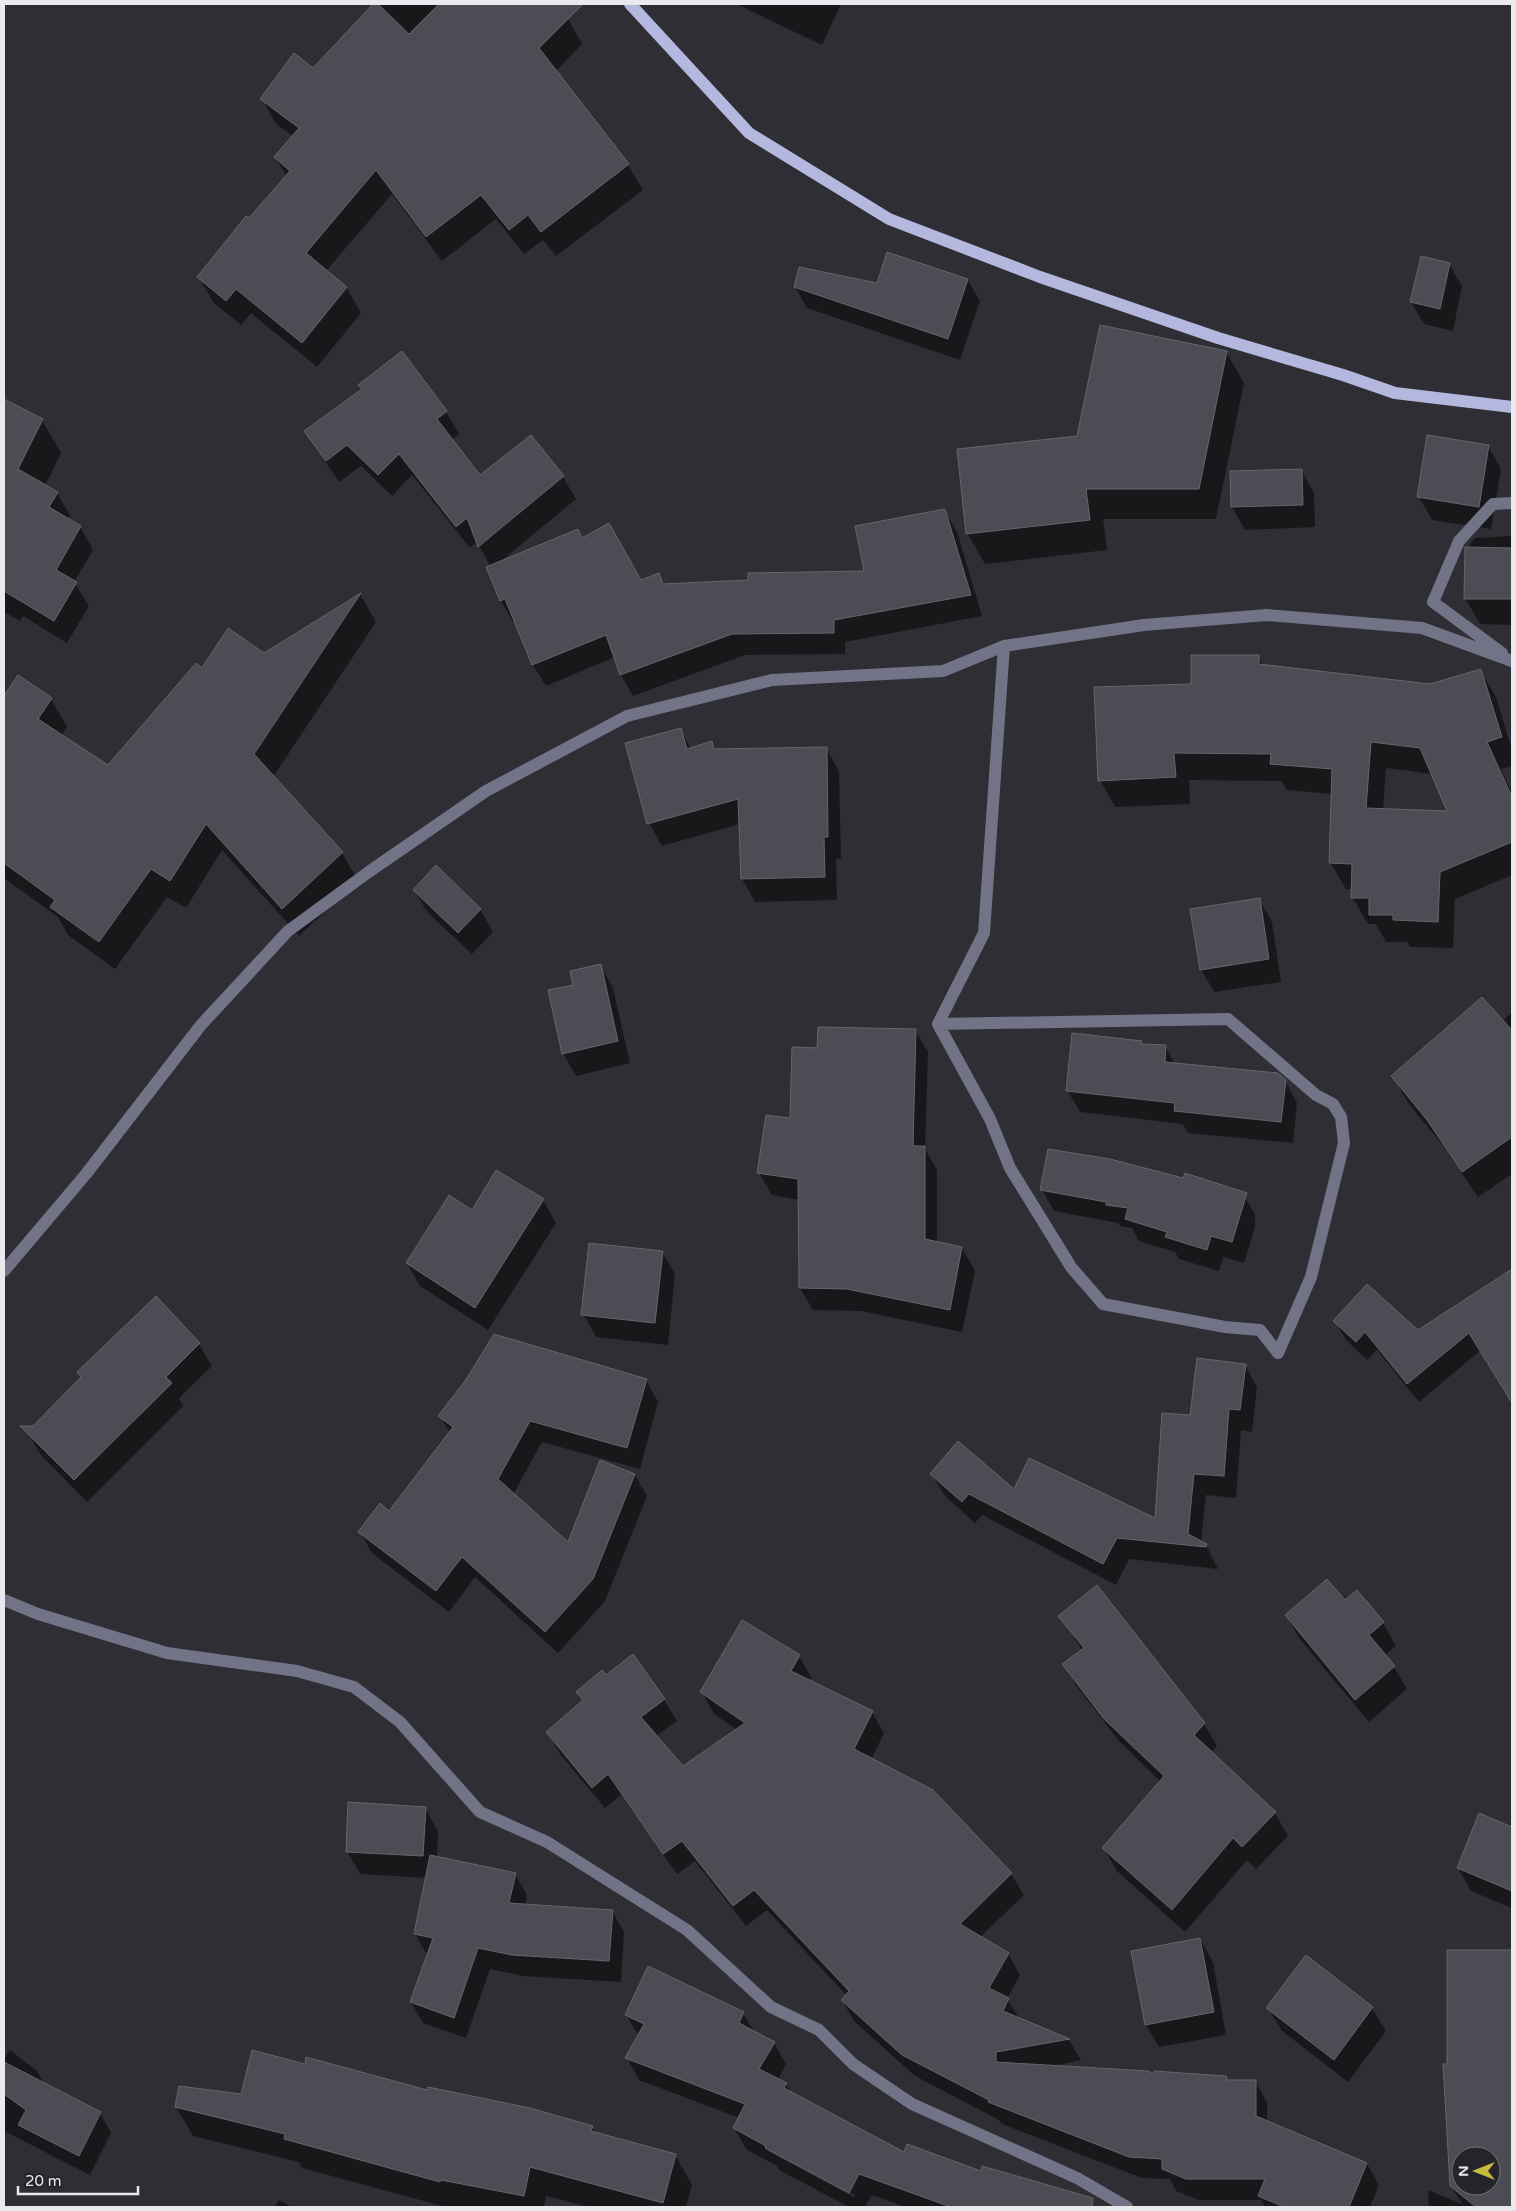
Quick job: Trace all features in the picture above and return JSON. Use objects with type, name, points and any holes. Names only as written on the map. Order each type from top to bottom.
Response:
[{"type":"main road","points":[[630,4],[749,133],[888,219],[1040,277],[1218,338],[1344,375],[1395,393],[1512,407]]},
{"type":"street","points":[[1512,503],[1493,504],[1459,541],[1433,602],[1512,661]]},
{"type":"street","points":[[4,1270],[86,1174],[201,1024],[288,931],[370,871],[486,791],[627,716],[772,680],[943,671],[1004,646],[1144,625],[1267,615],[1422,628],[1512,661]]},
{"type":"street","points":[[938,1024],[984,933],[1004,646]]},
{"type":"street","points":[[1228,1018],[1316,1094],[1333,1104],[1341,1116],[1344,1142],[1311,1276],[1278,1352],[1260,1330],[1225,1326],[1103,1304],[1071,1267],[1010,1168],[990,1119],[938,1024],[1228,1018]]},
{"type":"street","points":[[4,1600],[38,1614],[167,1653],[297,1671],[354,1687],[400,1722],[480,1812],[547,1842],[687,1930],[771,2007],[819,2030],[860,2069],[912,2104],[1077,2178],[1127,2207]]},
{"type":"building","points":[[373,4],[378,4],[409,34],[439,4],[583,4],[539,48],[629,164],[541,232],[528,215],[509,230],[481,195],[426,237],[376,170],[306,253],[347,287],[302,343],[236,289],[226,301],[197,277],[246,216],[249,218],[290,171],[274,157],[299,128],[260,99],[294,53],[313,68]]},
{"type":"building","points":[[887,252],[968,279],[948,339],[794,287],[799,267],[877,283]]},
{"type":"building","points":[[1421,256],[1450,263],[1440,309],[1410,302]]},
{"type":"building","points":[[1100,325],[1227,351],[1199,489],[1086,489],[1090,520],[966,534],[957,449],[1077,436]]},
{"type":"building","points":[[402,351],[447,411],[437,419],[480,475],[531,435],[564,476],[478,547],[467,518],[456,527],[399,454],[378,475],[347,445],[326,461],[304,431],[362,389],[358,385]]},
{"type":"building","points":[[4,399],[43,419],[18,469],[58,492],[49,507],[81,526],[56,570],[77,582],[54,621],[4,591]]},
{"type":"building","points":[[1427,435],[1489,445],[1479,507],[1417,497]]},
{"type":"building","points":[[1302,469],[1303,505],[1231,507],[1230,471]]},
{"type":"building","points":[[945,509],[971,595],[834,620],[834,633],[732,634],[620,675],[606,635],[532,665],[505,599],[500,601],[486,567],[578,529],[582,538],[609,523],[641,580],[659,573],[663,584],[748,580],[748,573],[864,571],[855,526]]},
{"type":"building","points":[[1465,547],[1512,548],[1512,599],[1464,599]]},
{"type":"building","points":[[361,593],[254,754],[343,852],[282,909],[206,824],[170,881],[151,869],[99,942],[50,907],[55,900],[4,863],[4,696],[18,675],[52,698],[38,719],[108,765],[196,663],[202,668],[228,628],[264,653]]},
{"type":"building","points":[[1191,655],[1259,655],[1259,664],[1430,684],[1481,669],[1502,737],[1487,742],[1512,797],[1512,842],[1440,872],[1438,922],[1393,920],[1393,915],[1369,915],[1369,898],[1351,898],[1352,864],[1329,863],[1332,769],[1270,764],[1271,754],[1174,753],[1176,777],[1098,781],[1094,687],[1191,684]],"holes":[[[1371,742],[1420,748],[1447,811],[1366,808]]]},
{"type":"building","points":[[681,728],[687,749],[712,741],[714,749],[827,747],[828,837],[824,837],[825,877],[741,879],[738,799],[647,824],[625,743]]},
{"type":"building","points":[[436,865],[481,909],[458,933],[413,890]]},
{"type":"building","points":[[1260,898],[1269,959],[1200,970],[1190,909]]},
{"type":"building","points":[[601,964],[618,1041],[562,1054],[548,990],[573,985],[570,971]]},
{"type":"building","points":[[1482,997],[1512,1030],[1512,1137],[1462,1172],[1427,1120],[1391,1076]]},
{"type":"building","points":[[818,1027],[916,1029],[913,1146],[925,1146],[925,1239],[962,1247],[950,1310],[847,1289],[799,1288],[798,1179],[757,1173],[766,1115],[790,1118],[792,1047],[817,1048]]},
{"type":"building","points":[[1072,1033],[1142,1041],[1141,1044],[1166,1045],[1165,1062],[1278,1073],[1286,1080],[1281,1122],[1174,1111],[1175,1103],[1066,1091]]},
{"type":"building","points":[[1048,1149],[1110,1159],[1183,1178],[1185,1173],[1247,1193],[1232,1242],[1211,1236],[1207,1250],[1165,1237],[1167,1232],[1125,1219],[1128,1208],[1040,1190]]},
{"type":"building","points":[[496,1170],[544,1199],[475,1308],[406,1263],[449,1195],[472,1210]]},
{"type":"building","points":[[589,1243],[663,1251],[655,1323],[581,1315]]},
{"type":"building","points":[[1512,1269],[1512,1403],[1469,1333],[1407,1384],[1365,1332],[1356,1342],[1333,1321],[1367,1284],[1418,1330]]},
{"type":"building","points":[[156,1296],[200,1343],[166,1377],[172,1383],[74,1480],[20,1426],[33,1426],[81,1377],[77,1372]]},
{"type":"building","points":[[494,1334],[647,1379],[627,1448],[530,1421],[498,1479],[568,1542],[600,1460],[635,1474],[593,1579],[545,1632],[462,1557],[436,1591],[358,1532],[380,1503],[389,1511],[453,1427],[438,1416],[465,1381]]},
{"type":"building","points":[[1197,1358],[1246,1364],[1240,1410],[1229,1409],[1224,1476],[1194,1474],[1188,1534],[1207,1544],[1206,1547],[1117,1538],[1103,1564],[969,1494],[962,1502],[930,1474],[958,1441],[1014,1489],[1029,1458],[1155,1518],[1162,1413],[1190,1415]]},
{"type":"building","points":[[1327,1579],[1345,1600],[1357,1590],[1384,1622],[1369,1635],[1395,1666],[1355,1700],[1285,1615]]},
{"type":"building","points":[[1097,1585],[1205,1723],[1194,1735],[1276,1812],[1242,1847],[1233,1838],[1172,1910],[1102,1848],[1164,1776],[1104,1719],[1062,1664],[1084,1648],[1058,1616]]},
{"type":"building","points":[[742,1620],[800,1655],[791,1671],[873,1711],[854,1749],[933,1790],[1012,1873],[960,1924],[1009,1953],[989,1988],[1009,1998],[1003,2011],[1070,2039],[996,2052],[996,2062],[1148,2071],[1154,2074],[1154,2071],[1226,2076],[1227,2080],[1256,2080],[1256,2116],[1367,2163],[1349,2207],[1284,2207],[1258,2196],[1265,2179],[1186,2179],[1162,2169],[1162,2159],[1129,2157],[988,2102],[989,2100],[902,2055],[841,2000],[849,1991],[754,1890],[733,1906],[682,1841],[663,1854],[608,1774],[592,1788],[546,1732],[583,1700],[576,1692],[602,1670],[606,1675],[633,1654],[665,1699],[641,1717],[683,1766],[745,1723],[700,1692]]},
{"type":"building","points":[[348,1802],[426,1807],[423,1856],[346,1852]]},
{"type":"building","points":[[1479,1813],[1512,1827],[1512,1891],[1457,1868]]},
{"type":"building","points":[[430,1855],[516,1873],[509,1903],[613,1910],[609,1961],[512,1955],[478,1948],[454,2018],[410,2002],[433,1938],[414,1934]]},
{"type":"building","points":[[1200,1938],[1214,2012],[1145,2025],[1131,1951]]},
{"type":"building","points":[[1447,1950],[1512,1950],[1512,2207],[1476,2207],[1462,2196],[1501,2196],[1501,2146],[1451,2146],[1450,2186],[1443,2064],[1447,2064]]},
{"type":"building","points":[[1306,1955],[1373,2007],[1334,2060],[1266,2008]]},
{"type":"building","points":[[648,1966],[744,2012],[739,2023],[775,2042],[759,2069],[787,2083],[784,2088],[904,2152],[907,2144],[981,2171],[982,2166],[1093,2198],[1092,2207],[951,2207],[859,2174],[849,2193],[765,2148],[766,2146],[733,2128],[745,2104],[625,2058],[644,2024],[625,2015]]},
{"type":"building","points":[[252,2050],[305,2064],[306,2057],[427,2090],[428,2087],[530,2108],[593,2126],[591,2131],[676,2154],[663,2203],[530,2167],[524,2196],[441,2180],[440,2182],[284,2139],[285,2134],[175,2107],[179,2086],[241,2094]]},
{"type":"building","points":[[4,2062],[101,2112],[79,2156],[18,2125],[26,2110],[4,2094]]}]
